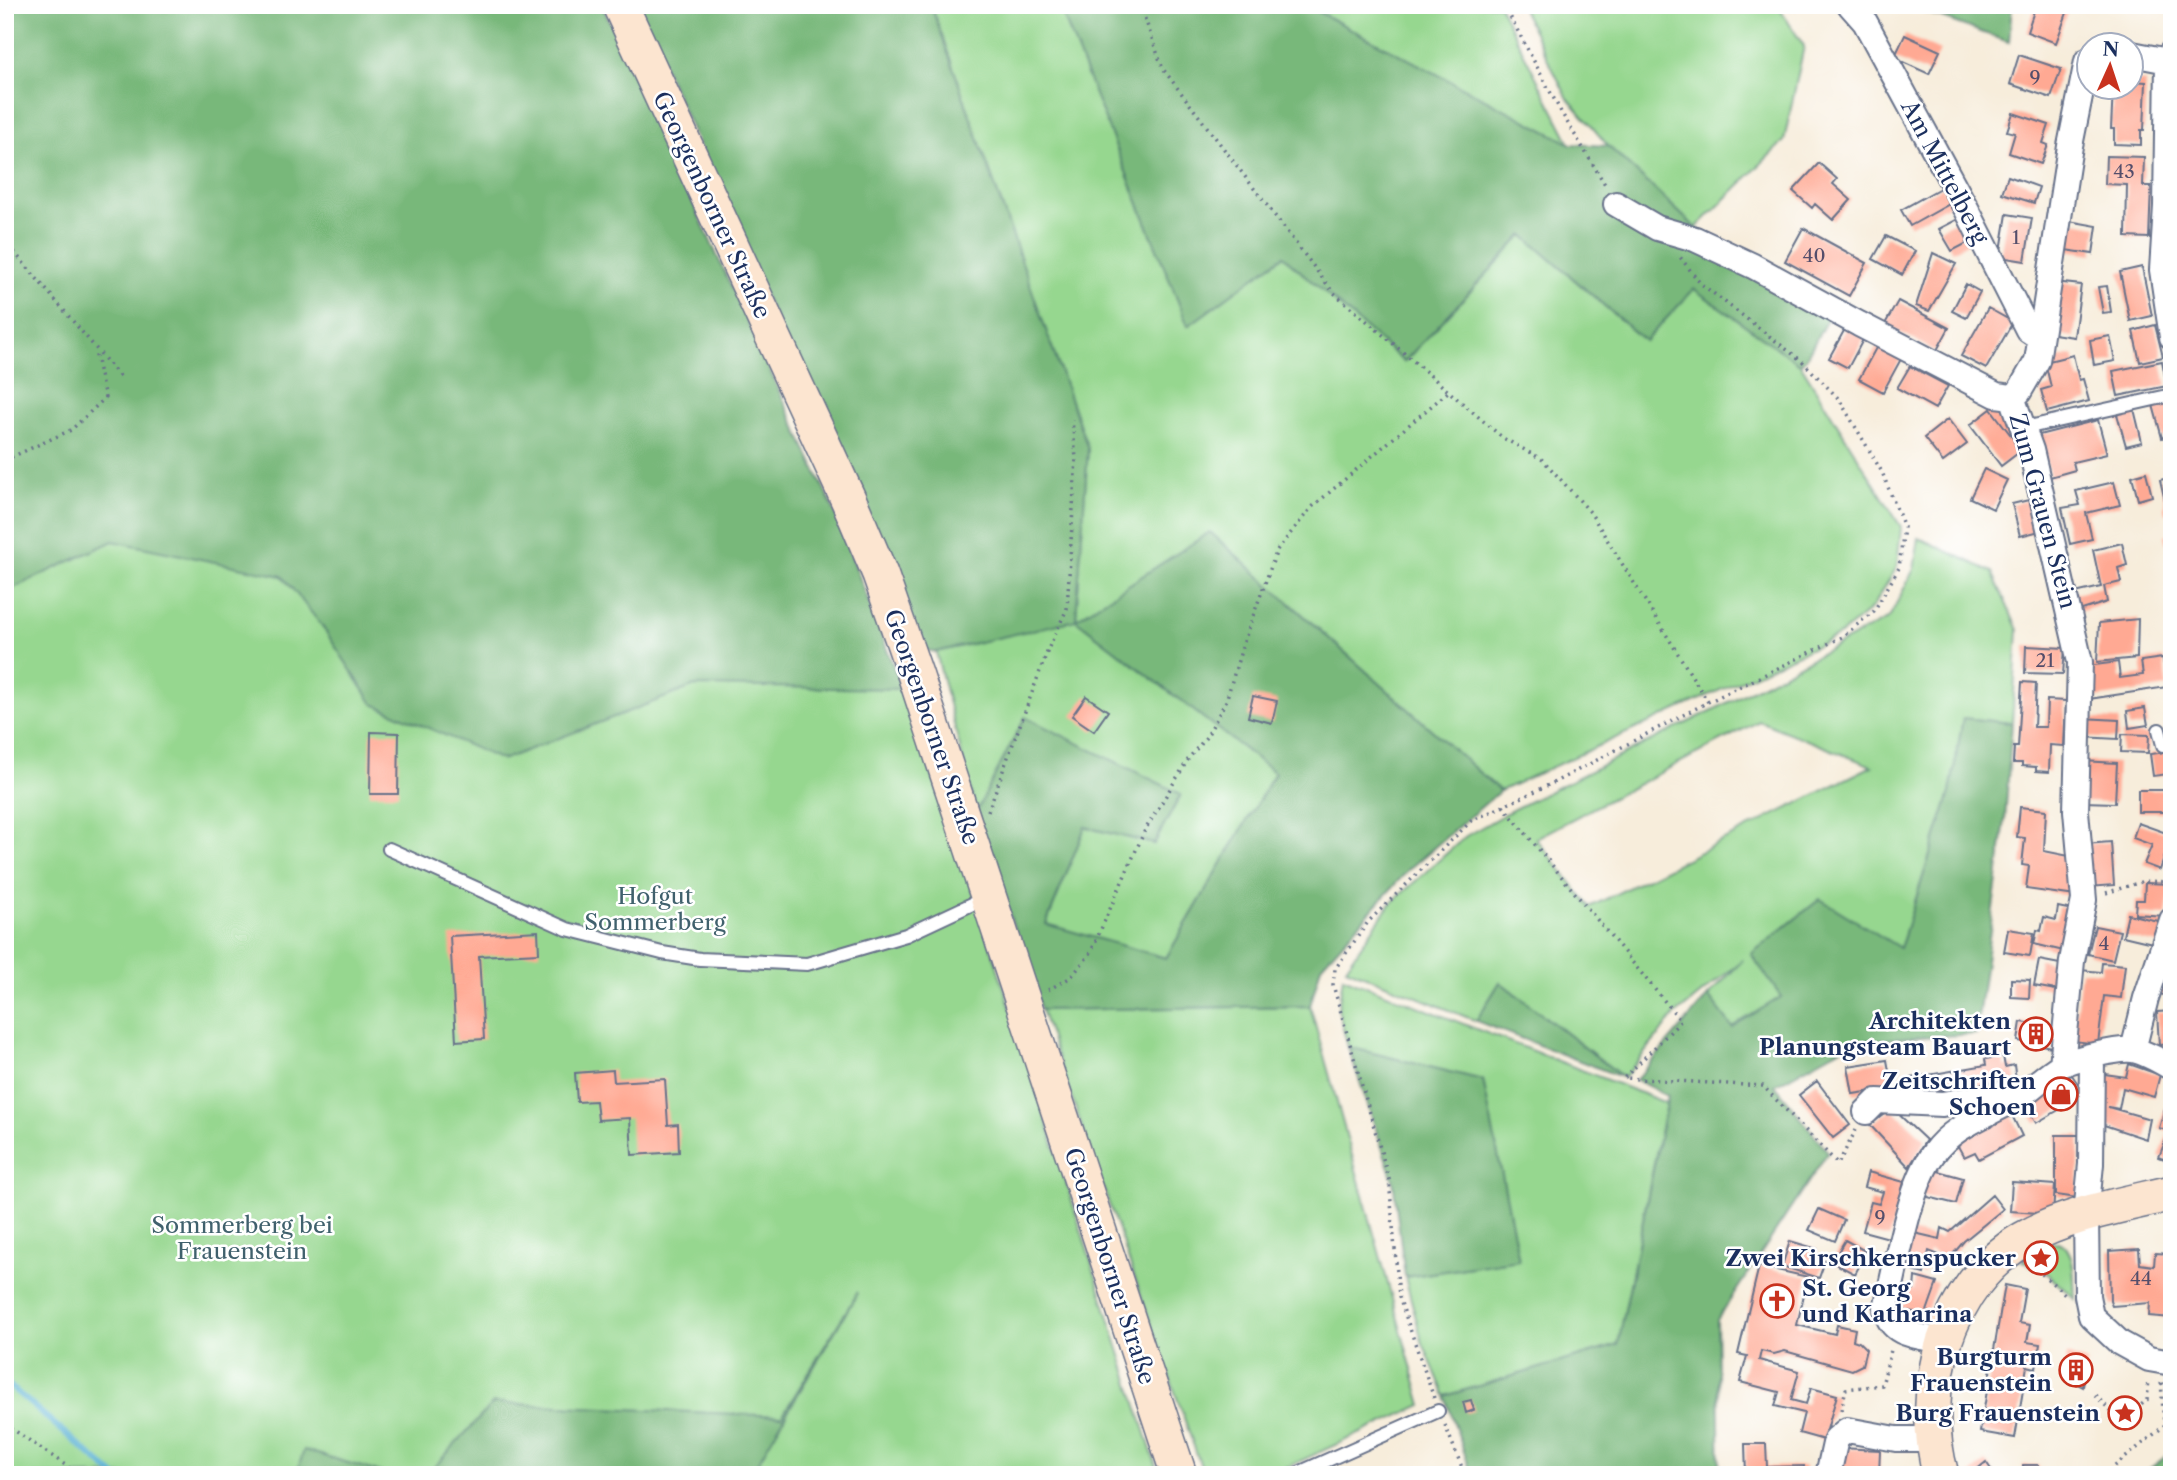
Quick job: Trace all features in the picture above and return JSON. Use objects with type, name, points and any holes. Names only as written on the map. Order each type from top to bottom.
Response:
[{"type":"main road","name":"Georgenborner Straße","points":[[620,5],[874,562],[915,674],[1179,1475]]},
{"type":"main road","points":[[1941,1475],[1935,1440],[1934,1383],[1944,1341],[1965,1297],[2003,1253],[2025,1239],[2051,1226],[2086,1215],[2172,1193]]},
{"type":"street","name":"Am Mittelberg","points":[[1850,5],[1865,22],[2028,330],[2040,338]]},
{"type":"street","points":[[2146,55],[2170,56],[2162,270],[2172,337]]},
{"type":"street","points":[[2012,397],[2019,392],[2037,361],[2079,102]]},
{"type":"street","name":"Zum Grauen Stein","points":[[1616,204],[1657,228],[1696,239],[1753,265],[1859,324],[1996,394],[2012,397],[2025,428],[2080,662],[2076,811],[2084,900],[2071,961],[2062,1065]]},
{"type":"street","points":[[2133,1050],[2146,998],[2172,920]]},
{"type":"street","points":[[1944,1341],[1896,1329],[1888,1321],[1886,1308],[1913,1200],[1932,1155],[1963,1125],[2014,1100],[2062,1065],[2120,1050],[2133,1050],[2172,1068]]},
{"type":"street","points":[[2092,1057],[2091,1164],[2086,1215],[2087,1296],[2091,1316],[2120,1343],[2149,1359],[2172,1363]]},
{"type":"street","points":[[1866,1112],[1878,1101],[1942,1104],[2028,1090]]},
{"type":"street","points":[[1828,1475],[1836,1439],[1847,1430],[1896,1439],[1935,1440]]},
{"type":"lane","points":[[2025,428],[2172,395]]},
{"type":"lane","points":[[2159,730],[2164,746],[2172,745]]},
{"type":"lane","points":[[389,849],[567,929],[663,953],[700,959],[807,964],[906,935],[977,903],[988,895]]},
{"type":"lane","points":[[1294,1475],[1438,1411]]},
{"type":"path","points":[[1140,5],[1163,69],[1334,292],[1503,438],[1543,460],[1590,512],[1708,702]]},
{"type":"path","points":[[1504,5],[1554,101],[1616,204]]},
{"type":"path","points":[[1465,1475],[1438,1411],[1399,1297],[1389,1179],[1333,985],[1335,969],[1368,922],[1471,821],[1555,782],[1708,702],[1842,637],[1874,611],[1899,568],[1904,527],[1882,472],[1839,399],[1802,361],[1700,283],[1657,228]]},
{"type":"path","points":[[5,241],[121,378]]},
{"type":"path","points":[[5,460],[71,430],[105,398],[95,349]]},
{"type":"path","points":[[1022,997],[1049,989],[1071,977],[1090,954],[1146,830],[1226,701],[1243,644],[1277,550],[1311,508],[1449,391]]},
{"type":"path","points":[[969,839],[989,810],[1049,647],[1067,608],[1076,458],[1072,420]]},
{"type":"path","points":[[1503,806],[1681,1021],[1624,1078],[1763,1086],[1838,1164],[1866,1112]]},
{"type":"path","points":[[2084,900],[2144,881],[2172,883]]},
{"type":"path","points":[[2003,1253],[2043,1275],[2091,1316]]},
{"type":"path","points":[[1841,1433],[1839,1416],[1846,1389],[1882,1385],[1896,1329]]},
{"type":"path","points":[[2095,1395],[2121,1421],[2147,1400],[2150,1377]]},
{"type":"path","points":[[2104,1475],[2164,1426],[2161,1382],[2172,1399]]},
{"type":"path","points":[[5,1424],[80,1475]]},
{"type":"green space","points":[[5,5],[602,5],[833,508],[902,689],[695,686],[502,760],[373,704],[322,626],[282,576],[113,541],[5,592]]},
{"type":"green space","points":[[637,5],[931,5],[1088,449],[1076,619],[1210,532],[1500,791],[1409,869],[1321,966],[1310,1006],[1041,1010],[976,812],[1025,717],[1181,794],[1154,844],[1085,827],[1046,924],[1166,958],[1275,773],[1076,620],[936,652],[920,649]]},
{"type":"green space","points":[[931,5],[1059,5],[1188,326],[1283,256],[1404,362],[1523,235],[1645,341],[1694,289],[1800,364],[1901,527],[1897,567],[1872,608],[1840,635],[1500,791],[1210,532],[1076,620],[1275,773],[1166,958],[1046,925],[1085,827],[1154,844],[1181,795],[976,812],[936,652],[1076,619],[1088,449]]},
{"type":"green space","points":[[1059,5],[1305,5],[1571,144],[1608,146],[1696,228],[1835,305],[1800,364],[1694,289],[1645,341],[1523,235],[1404,362],[1283,256],[1188,326]]},
{"type":"green space","points":[[1305,5],[1499,5],[1571,145]]},
{"type":"green space","points":[[1520,5],[1777,5],[1804,46],[1784,141],[1696,228],[1608,146],[1567,97]]},
{"type":"green space","points":[[1906,5],[2012,5],[2009,42]]},
{"type":"green space","points":[[5,516],[902,689],[977,903],[1159,1475],[5,1475]]},
{"type":"green space","points":[[1919,538],[1992,572],[2018,630],[2012,723],[1963,718],[1950,793],[1900,948],[1782,997],[1732,1027],[1708,996],[1743,960],[1674,1016],[1624,1078],[1500,982],[1476,1021],[1346,968],[1390,904],[1466,836],[1889,618],[1914,569]],"holes":[[[1759,721],[1872,766],[1590,907],[1536,838]]]},
{"type":"green space","points":[[1963,718],[2012,723],[2005,820],[1976,1034],[1854,1041],[1775,1085],[1828,1152],[1717,1320],[1720,1475],[1472,1475],[1445,1396],[1618,1345],[1668,1096],[1636,1080],[1708,996],[1732,1027],[1781,997],[1751,954],[1820,899],[1900,948],[1950,793]]},
{"type":"green space","points":[[1343,977],[1666,1103],[1618,1345],[1445,1396],[1422,1341],[1405,1277],[1518,1260],[1483,1080],[1348,1047],[1338,1009]]},
{"type":"green space","points":[[1500,982],[1624,1078],[1476,1021]]},
{"type":"green space","points":[[1310,1006],[1422,1405],[1270,1475],[1204,1475],[1041,1010]]},
{"type":"green space","points":[[1348,1047],[1483,1080],[1519,1260],[1405,1277],[1393,1180]]},
{"type":"green space","points":[[2059,1242],[2065,1246],[2071,1259],[2075,1299],[2045,1272],[2022,1261],[2052,1243]]},
{"type":"green space","points":[[858,1292],[754,1469],[760,1475],[427,1475],[493,1403],[782,1416]]},
{"type":"green space","points":[[304,1450],[389,1475],[296,1475]]},
{"type":"green space","points":[[2172,1452],[2172,1475],[2141,1475]]},
{"type":"building","points":[[2036,5],[2056,5],[2068,10],[2056,43],[2027,32]]},
{"type":"building","points":[[1905,35],[1940,51],[1929,74],[1894,58]]},
{"type":"building","points":[[2019,55],[2061,69],[2051,98],[2010,84]]},
{"type":"building","points":[[2112,102],[2145,102],[2141,145],[2114,144],[2114,129],[2111,129]]},
{"type":"building","points":[[2013,113],[2049,125],[2043,143],[2048,145],[2041,164],[2009,153],[2015,133],[2007,131]]},
{"type":"building","points":[[2106,156],[2144,157],[2143,186],[2151,186],[2149,238],[2126,237],[2127,185],[2105,184]]},
{"type":"building","points":[[1819,163],[1837,179],[1833,184],[1851,200],[1833,220],[1815,204],[1812,208],[1793,191]]},
{"type":"building","points":[[2008,176],[2039,187],[2034,203],[2002,193]]},
{"type":"building","points":[[1942,187],[1951,203],[1910,226],[1901,210]]},
{"type":"building","points":[[2007,214],[2032,218],[2025,261],[2000,257]]},
{"type":"building","points":[[1958,219],[1971,241],[1952,251],[1939,229]]},
{"type":"building","points":[[2069,221],[2097,226],[2093,254],[2065,250]]},
{"type":"building","points":[[1803,228],[1867,263],[1849,296],[1785,261]]},
{"type":"building","points":[[1886,236],[1915,251],[1902,275],[1873,259]]},
{"type":"building","points":[[1933,253],[1956,264],[1929,311],[1916,306]]},
{"type":"building","points":[[2142,267],[2152,316],[2130,321],[2120,272]]},
{"type":"building","points":[[2054,282],[2081,285],[2074,337],[2047,333]]},
{"type":"building","points":[[1966,284],[1980,292],[1966,318],[1952,311]]},
{"type":"building","points":[[2107,286],[2111,312],[2103,313],[2098,287]]},
{"type":"building","points":[[1898,301],[1949,328],[1936,352],[1885,324]]},
{"type":"building","points":[[1988,308],[2013,322],[1986,369],[1961,356]]},
{"type":"building","points":[[2155,325],[2163,357],[2140,362],[2133,331]]},
{"type":"building","points":[[1846,327],[1865,336],[1848,368],[1829,358]]},
{"type":"building","points":[[2110,336],[2115,361],[2094,365],[2090,340]]},
{"type":"building","points":[[1877,346],[1901,359],[1883,392],[1859,379]]},
{"type":"building","points":[[2073,355],[2079,380],[2083,379],[2089,401],[2047,412],[2041,390],[2051,387],[2045,362]]},
{"type":"building","points":[[2162,361],[2167,386],[2118,396],[2113,371]]},
{"type":"building","points":[[1910,366],[1948,386],[1935,409],[1897,388]]},
{"type":"building","points":[[2172,401],[2172,435],[2162,438],[2153,405]]},
{"type":"building","points":[[1991,409],[2022,450],[2001,466],[1970,425]]},
{"type":"building","points":[[2134,409],[2142,442],[2126,446],[2117,414]]},
{"type":"building","points":[[1948,419],[1967,444],[1943,462],[1924,438]]},
{"type":"building","points":[[2098,420],[2107,454],[2073,462],[2075,470],[2050,477],[2039,435]]},
{"type":"building","points":[[1984,469],[2007,480],[1993,509],[1970,498]]},
{"type":"building","points":[[2146,472],[2152,496],[2138,500],[2132,476]]},
{"type":"building","points":[[2172,477],[2172,512],[2165,514],[2166,505],[2160,480]]},
{"type":"building","points":[[2114,482],[2120,505],[2086,513],[2092,539],[2070,544],[2062,508],[2080,505],[2076,491]]},
{"type":"building","points":[[2037,498],[2040,531],[2020,536],[2012,504]]},
{"type":"building","points":[[2172,534],[2172,542],[2166,543],[2164,535]]},
{"type":"building","points":[[2122,543],[2127,565],[2118,568],[2121,582],[2104,586],[2107,602],[2079,611],[2075,593],[2101,587],[2093,550]]},
{"type":"building","points":[[2138,619],[2137,658],[2097,662],[2099,623]]},
{"type":"building","points":[[2026,646],[2065,648],[2063,674],[2025,673]]},
{"type":"building","points":[[2163,658],[2167,687],[2089,699],[2087,666],[2118,662],[2120,678],[2143,675],[2141,661]]},
{"type":"building","points":[[2022,682],[2036,683],[2034,727],[2046,727],[2047,700],[2066,701],[2064,746],[2050,745],[2049,772],[2036,771],[2036,767],[2022,766],[2022,763],[2013,763],[2014,747],[2018,747]]},
{"type":"building","points":[[1086,696],[1108,711],[1094,731],[1072,716]]},
{"type":"building","points":[[1253,696],[1277,701],[1272,723],[1248,717]]},
{"type":"building","points":[[2145,708],[2148,725],[2129,728],[2127,711]]},
{"type":"building","points":[[2082,718],[2119,720],[2118,739],[2081,737]]},
{"type":"building","points":[[371,732],[399,733],[398,794],[370,794]]},
{"type":"building","points":[[2122,734],[2149,735],[2148,753],[2121,752]]},
{"type":"building","points":[[2167,752],[2169,774],[2153,776],[2150,754]]},
{"type":"building","points":[[2082,761],[2117,763],[2115,803],[2083,802]]},
{"type":"building","points":[[2138,790],[2165,790],[2165,812],[2138,812]]},
{"type":"building","points":[[2020,807],[2046,810],[2044,851],[2074,857],[2076,896],[2026,889],[2029,866],[2022,865],[2025,838],[2017,837]]},
{"type":"building","points":[[2138,823],[2172,835],[2160,870],[2144,864],[2152,845],[2133,838]]},
{"type":"building","points":[[2111,842],[2114,885],[2088,887],[2085,844]]},
{"type":"building","points":[[2145,883],[2171,884],[2166,916],[2135,914],[2136,900],[2144,900]]},
{"type":"building","points":[[2058,907],[2077,911],[2068,952],[2034,944],[2044,917],[2056,920]]},
{"type":"building","points":[[2128,914],[2166,923],[2161,945],[2123,936]]},
{"type":"building","points":[[2095,926],[2120,931],[2113,960],[2088,954]]},
{"type":"building","points":[[2008,929],[2034,933],[2030,956],[2004,952]]},
{"type":"building","points":[[538,931],[539,953],[479,956],[484,1039],[456,1041],[450,936]]},
{"type":"building","points":[[2039,960],[2065,965],[2061,991],[2034,986]]},
{"type":"building","points":[[2102,963],[2125,965],[2121,998],[2104,996],[2098,1044],[2073,1041],[2081,970],[2101,972]]},
{"type":"building","points":[[2159,973],[2172,975],[2172,996],[2157,994]]},
{"type":"building","points":[[2011,979],[2030,980],[2029,998],[2011,997]]},
{"type":"building","points":[[2172,1011],[2172,1044],[2159,1045],[2157,1012]]},
{"type":"building","name":"Architekten Planungsteam Bauart","points":[[2021,1022],[2054,1027],[2052,1047],[2018,1041]]},
{"type":"building","points":[[2003,1056],[2005,1067],[2014,1065],[2016,1081],[1953,1092],[1953,1088],[1908,1095],[1905,1079],[1986,1065],[1985,1059]]},
{"type":"building","points":[[1887,1060],[1892,1088],[1853,1094],[1848,1066]]},
{"type":"building","points":[[2129,1064],[2160,1075],[2154,1097],[2123,1088],[2119,1109],[2108,1107],[2150,1119],[2146,1139],[2098,1123],[2104,1074],[2126,1077]]},
{"type":"building","points":[[613,1070],[614,1082],[665,1079],[668,1125],[678,1124],[679,1152],[632,1155],[630,1118],[598,1120],[596,1101],[577,1102],[575,1073]]},
{"type":"building","points":[[2072,1075],[2085,1095],[2036,1123],[2024,1103]]},
{"type":"building","points":[[1817,1081],[1850,1125],[1833,1138],[1799,1095]]},
{"type":"building","points":[[2172,1084],[2172,1132],[2159,1128]]},
{"type":"building","points":[[1892,1108],[1926,1140],[1909,1167],[1870,1125]]},
{"type":"building","points":[[2009,1109],[2022,1136],[1979,1159],[1975,1152],[1964,1157],[1954,1139]]},
{"type":"building","points":[[2168,1134],[2172,1135],[2172,1162],[2159,1157]]},
{"type":"building","points":[[2056,1135],[2080,1135],[2078,1198],[2056,1195]]},
{"type":"building","points":[[1927,1168],[1963,1178],[1956,1204],[1920,1195]]},
{"type":"building","points":[[1868,1172],[1904,1182],[1889,1238],[1863,1231],[1871,1202],[1879,1204],[1883,1192],[1864,1187]]},
{"type":"building","points":[[2012,1182],[2055,1185],[2053,1214],[2010,1211]]},
{"type":"building","points":[[1992,1195],[2003,1209],[1964,1241],[1949,1259],[1929,1251],[1924,1274],[1902,1268],[1910,1232],[1940,1239],[1942,1228],[1950,1232]]},
{"type":"building","points":[[1819,1209],[1844,1220],[1835,1241],[1809,1230]]},
{"type":"building","points":[[1845,1240],[1867,1252],[1855,1274],[1832,1262]]},
{"type":"building","points":[[1790,1241],[1817,1249],[1814,1257],[1825,1261],[1819,1278],[1782,1266]]},
{"type":"building","points":[[2139,1249],[2140,1264],[2154,1266],[2155,1253],[2172,1254],[2172,1318],[2149,1316],[2150,1303],[2112,1306],[2109,1251]]},
{"type":"building","name":"St. Georg und Katharina","points":[[1759,1266],[1808,1277],[1797,1325],[1835,1334],[1837,1325],[1855,1329],[1853,1340],[1866,1349],[1862,1365],[1852,1370],[1785,1351],[1774,1354],[1761,1351],[1759,1360],[1799,1371],[1791,1400],[1806,1404],[1811,1388],[1837,1395],[1824,1440],[1799,1433],[1804,1413],[1775,1406],[1779,1392],[1740,1382],[1747,1356],[1738,1354]]},
{"type":"building","points":[[1915,1277],[1937,1283],[1926,1314],[1895,1309],[1898,1286],[1914,1290]]},
{"type":"building","points":[[2005,1285],[2025,1289],[2019,1323],[2030,1325],[2027,1342],[2040,1344],[2036,1368],[2027,1366],[2015,1438],[1980,1432]]},
{"type":"building","name":"Burgturm Frauenstein","points":[[2067,1355],[2087,1362],[2083,1387],[2064,1377]]},
{"type":"building","points":[[1471,1400],[1474,1410],[1466,1413],[1463,1402]]},
{"type":"building","points":[[1745,1444],[1766,1444],[1767,1467],[1804,1466],[1804,1475],[1746,1475]]},
{"type":"building","points":[[1839,1448],[1880,1450],[1879,1475],[1837,1475]]},
{"type":"building","points":[[1986,1462],[1995,1475],[1970,1475]]},
{"type":"building","points":[[2023,1465],[2039,1465],[2039,1475],[2023,1475]]},
{"type":"waterway","points":[[5,1382],[114,1475]]},
{"type":"place","name":"Architekten Planungsteam Bauart","points":[[2036,1034]]},
{"type":"place","name":"Zeitschriften Schoen","points":[[2061,1094]]},
{"type":"place","name":"Zwei Kirschkernspucker","points":[[2041,1258]]},
{"type":"place","name":"St. Georg und Katharina","points":[[1777,1301]]},
{"type":"place","name":"Burgturm Frauenstein","points":[[2076,1370]]},
{"type":"place","name":"Burg Frauenstein","points":[[2125,1413]]},
{"type":"park label","name":"Hofgut Sommerberg","points":[[655,909]]},
{"type":"park label","name":"Sommerberg bei Frauenstein","points":[[242,1238]]}]
